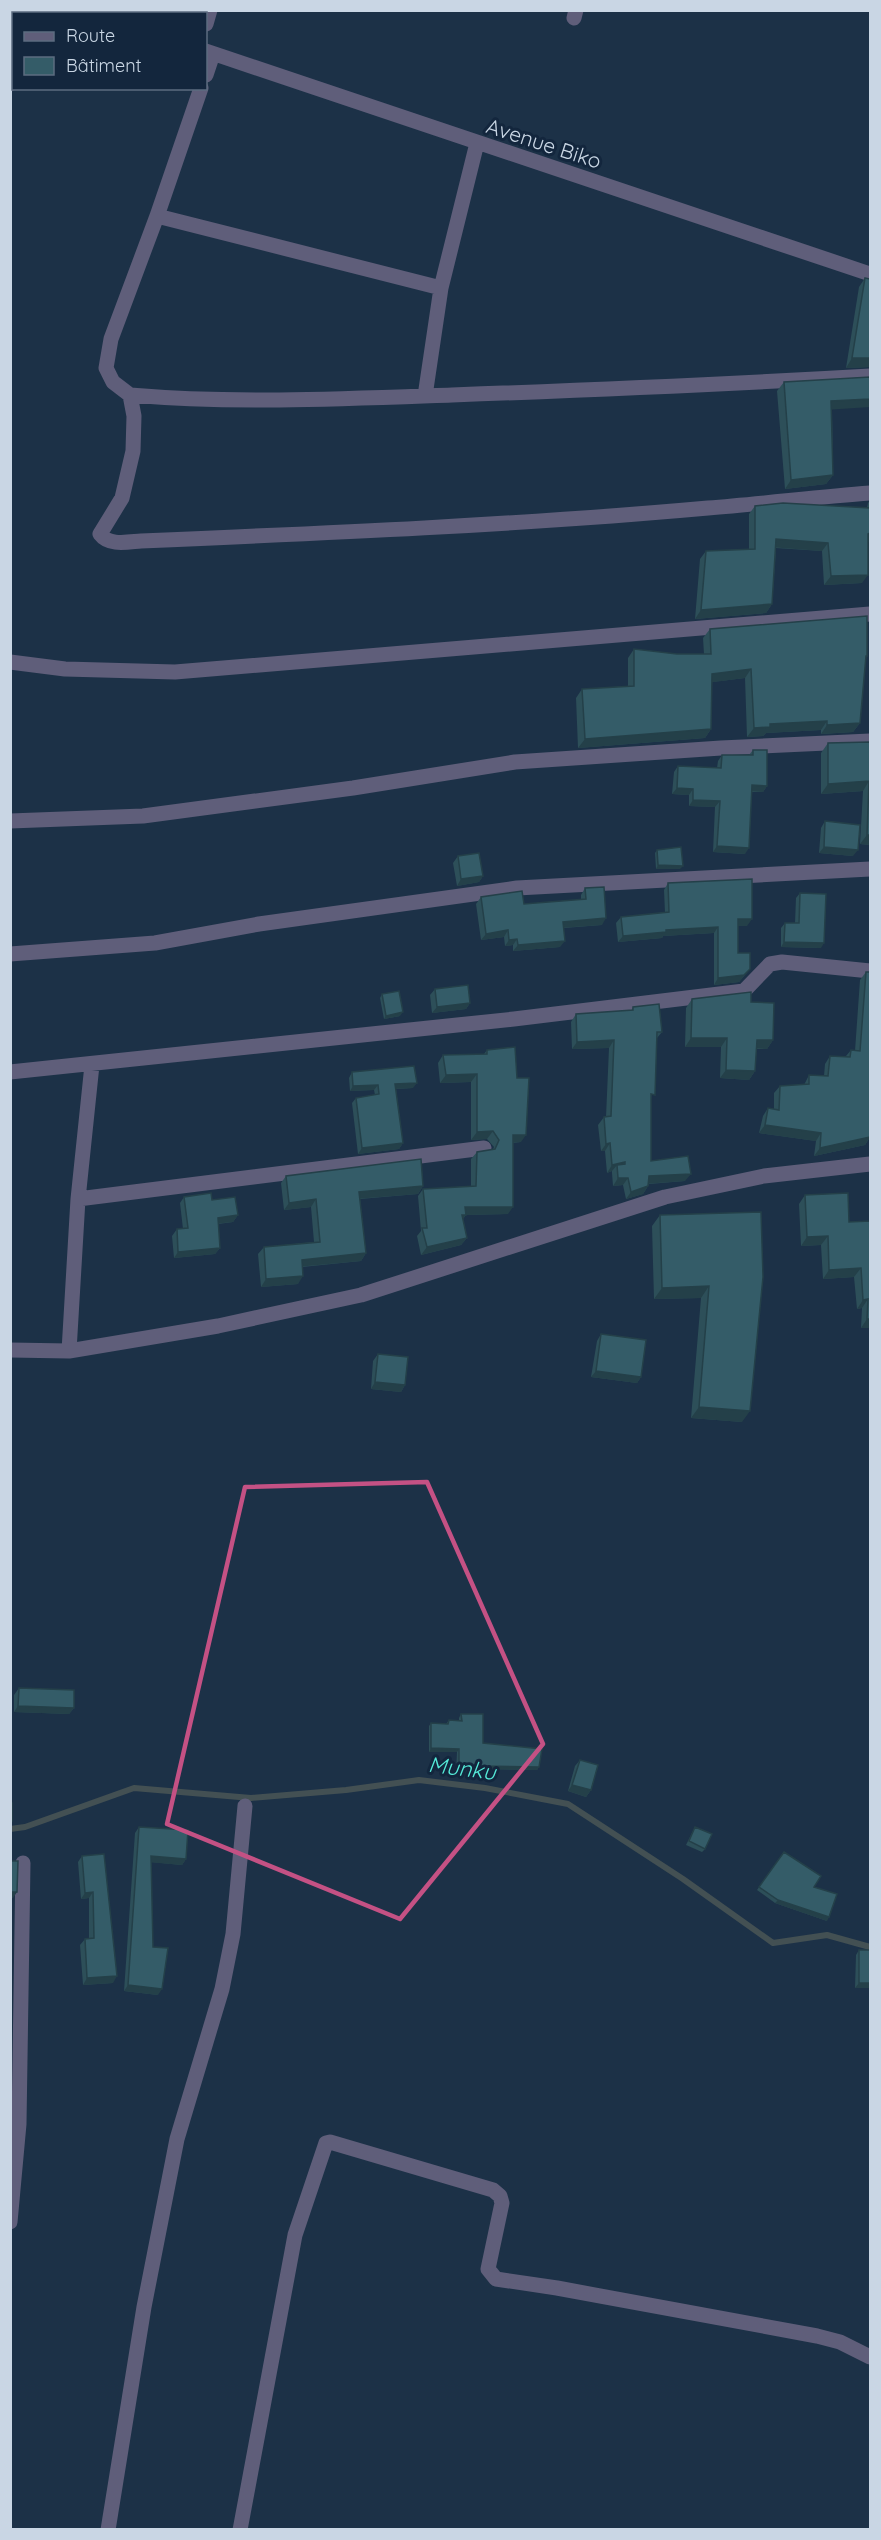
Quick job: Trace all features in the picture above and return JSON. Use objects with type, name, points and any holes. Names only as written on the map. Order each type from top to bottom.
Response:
[{"type":"street","points":[[207,67],[209,52]]},
{"type":"street","name":"Avenue Biko","points":[[209,52],[870,274]]},
{"type":"street","points":[[200,90],[111,339],[106,368],[113,382],[129,395],[190,400],[296,402],[631,389],[870,376]]},
{"type":"street","points":[[425,396],[441,288],[477,143]]},
{"type":"street","points":[[157,216],[441,288]]},
{"type":"street","points":[[129,395],[134,416],[134,434],[128,474],[122,498],[100,534],[114,542],[404,530],[709,508],[870,493]]},
{"type":"street","points":[[10,662],[65,669],[175,672],[870,614]]},
{"type":"street","points":[[10,821],[143,816],[353,788],[515,762],[721,748],[870,741]]},
{"type":"street","points":[[10,954],[155,944],[259,924],[517,888],[870,869]]},
{"type":"street","points":[[10,1072],[514,1019],[744,991],[770,963],[782,962],[870,971]]},
{"type":"street","points":[[69,1350],[78,1199],[92,1065]]},
{"type":"street","points":[[78,1199],[484,1148]]},
{"type":"street","points":[[10,1350],[69,1350],[218,1326],[361,1295],[665,1197],[764,1176],[870,1164]]},
{"type":"street","points":[[108,2529],[144,2307],[177,2139],[222,1989],[233,1934],[245,1806]]},
{"type":"street","points":[[10,2222],[19,2124],[23,1863]]},
{"type":"street","points":[[240,2529],[295,2235],[326,2143],[330,2142],[493,2190],[500,2196],[502,2203],[488,2269],[496,2279],[817,2336],[840,2342],[870,2357]]},
{"type":"highlighted area","points":[[427,1482],[543,1744],[400,1919],[167,1824],[245,1487]]},
{"type":"building","points":[[865,278],[870,279],[870,358],[852,358]]},
{"type":"building","points":[[870,377],[870,399],[831,401],[833,475],[791,480],[784,382]]},
{"type":"building","points":[[783,503],[870,508],[868,575],[831,576],[828,543],[776,539],[772,604],[701,610],[706,551],[755,549],[755,506]]},
{"type":"building","points":[[867,616],[867,656],[860,723],[827,725],[827,721],[770,724],[770,727],[754,728],[751,669],[712,674],[711,729],[585,739],[582,689],[634,686],[634,649],[677,654],[711,654],[710,629]]},
{"type":"building","points":[[870,742],[870,835],[867,835],[869,781],[828,784],[828,743]]},
{"type":"building","points":[[753,750],[767,750],[767,786],[752,785],[749,848],[717,846],[720,801],[693,800],[693,789],[677,788],[678,766],[721,768],[722,755],[753,755]]},
{"type":"building","points":[[825,821],[860,825],[858,850],[824,847]]},
{"type":"building","points":[[681,847],[683,866],[658,865],[657,850]]},
{"type":"building","points":[[479,853],[483,876],[461,879],[458,856]]},
{"type":"building","points":[[752,879],[752,919],[738,919],[738,953],[750,953],[750,969],[744,975],[718,978],[718,927],[666,930],[666,932],[623,936],[621,917],[669,912],[668,883]]},
{"type":"building","points":[[604,887],[606,918],[563,922],[565,941],[518,945],[517,939],[509,940],[508,930],[486,934],[481,897],[522,891],[524,904],[586,899],[585,888]]},
{"type":"building","points":[[800,893],[826,894],[824,943],[784,942],[785,923],[799,923]]},
{"type":"building","points":[[866,972],[870,972],[870,1137],[820,1148],[821,1133],[765,1125],[768,1108],[779,1110],[780,1086],[809,1084],[809,1075],[828,1076],[830,1056],[850,1057],[851,1050],[860,1051]]},
{"type":"building","points":[[468,985],[470,1003],[437,1007],[435,989]]},
{"type":"building","points":[[399,991],[403,1012],[386,1016],[382,994]]},
{"type":"building","points":[[751,992],[751,1002],[774,1003],[773,1040],[757,1040],[755,1071],[726,1070],[727,1038],[691,1038],[692,999]]},
{"type":"building","points":[[659,1004],[662,1032],[657,1032],[655,1095],[651,1094],[651,1161],[688,1156],[691,1174],[649,1176],[648,1186],[631,1192],[628,1178],[618,1178],[617,1165],[625,1164],[625,1162],[612,1165],[610,1143],[606,1144],[604,1117],[611,1116],[614,1040],[577,1042],[576,1014],[633,1010],[633,1007]]},
{"type":"building","points":[[515,1047],[517,1078],[529,1078],[526,1135],[513,1135],[513,1207],[465,1207],[466,1215],[462,1215],[467,1238],[427,1247],[422,1228],[427,1228],[423,1189],[476,1186],[477,1152],[495,1149],[499,1140],[493,1131],[477,1132],[477,1074],[446,1075],[443,1055],[487,1054],[487,1050]]},
{"type":"building","points":[[414,1066],[417,1083],[395,1084],[403,1143],[362,1148],[356,1098],[379,1094],[378,1085],[353,1086],[352,1072]]},
{"type":"building","points":[[421,1159],[423,1186],[359,1192],[366,1253],[302,1260],[303,1276],[266,1279],[264,1247],[320,1242],[316,1199],[289,1203],[286,1176]]},
{"type":"building","points":[[211,1193],[212,1200],[235,1197],[238,1215],[218,1218],[220,1248],[178,1252],[177,1229],[188,1228],[184,1197]]},
{"type":"building","points":[[848,1193],[849,1222],[870,1221],[870,1319],[867,1319],[868,1299],[863,1300],[861,1268],[829,1270],[828,1236],[807,1237],[805,1195]]},
{"type":"building","points":[[761,1212],[763,1277],[750,1411],[699,1407],[709,1286],[662,1288],[660,1215]]},
{"type":"building","points":[[601,1334],[646,1340],[641,1377],[596,1371]]},
{"type":"building","points":[[378,1354],[408,1357],[405,1385],[375,1382]]},
{"type":"building","points":[[19,1688],[74,1690],[74,1708],[18,1706]]},
{"type":"building","points":[[461,1714],[483,1714],[483,1743],[542,1749],[539,1767],[478,1766],[478,1769],[459,1769],[459,1749],[431,1748],[431,1723],[448,1724],[449,1720],[462,1721]]},
{"type":"building","points":[[580,1760],[598,1765],[591,1790],[572,1785]]},
{"type":"building","points":[[10,1803],[12,1803],[12,1821],[10,1821]]},
{"type":"building","points":[[139,1827],[188,1830],[186,1859],[151,1856],[153,1947],[168,1948],[162,1989],[128,1985]]},
{"type":"building","points":[[695,1827],[712,1834],[705,1849],[689,1841]]},
{"type":"building","points":[[784,1852],[821,1876],[814,1887],[837,1894],[829,1917],[778,1900],[759,1887]]},
{"type":"building","points":[[104,1854],[117,1976],[87,1978],[85,1939],[94,1938],[93,1892],[85,1893],[82,1856]]},
{"type":"building","points":[[10,1861],[18,1861],[17,1892],[10,1892]]},
{"type":"building","points":[[859,1950],[870,1950],[870,1983],[859,1983]]},
{"type":"waterway","name":"Munku","points":[[10,1829],[25,1827],[134,1788],[251,1798],[346,1790],[419,1780],[485,1788],[568,1804],[683,1879],[773,1943],[827,1935],[870,1947]]}]
